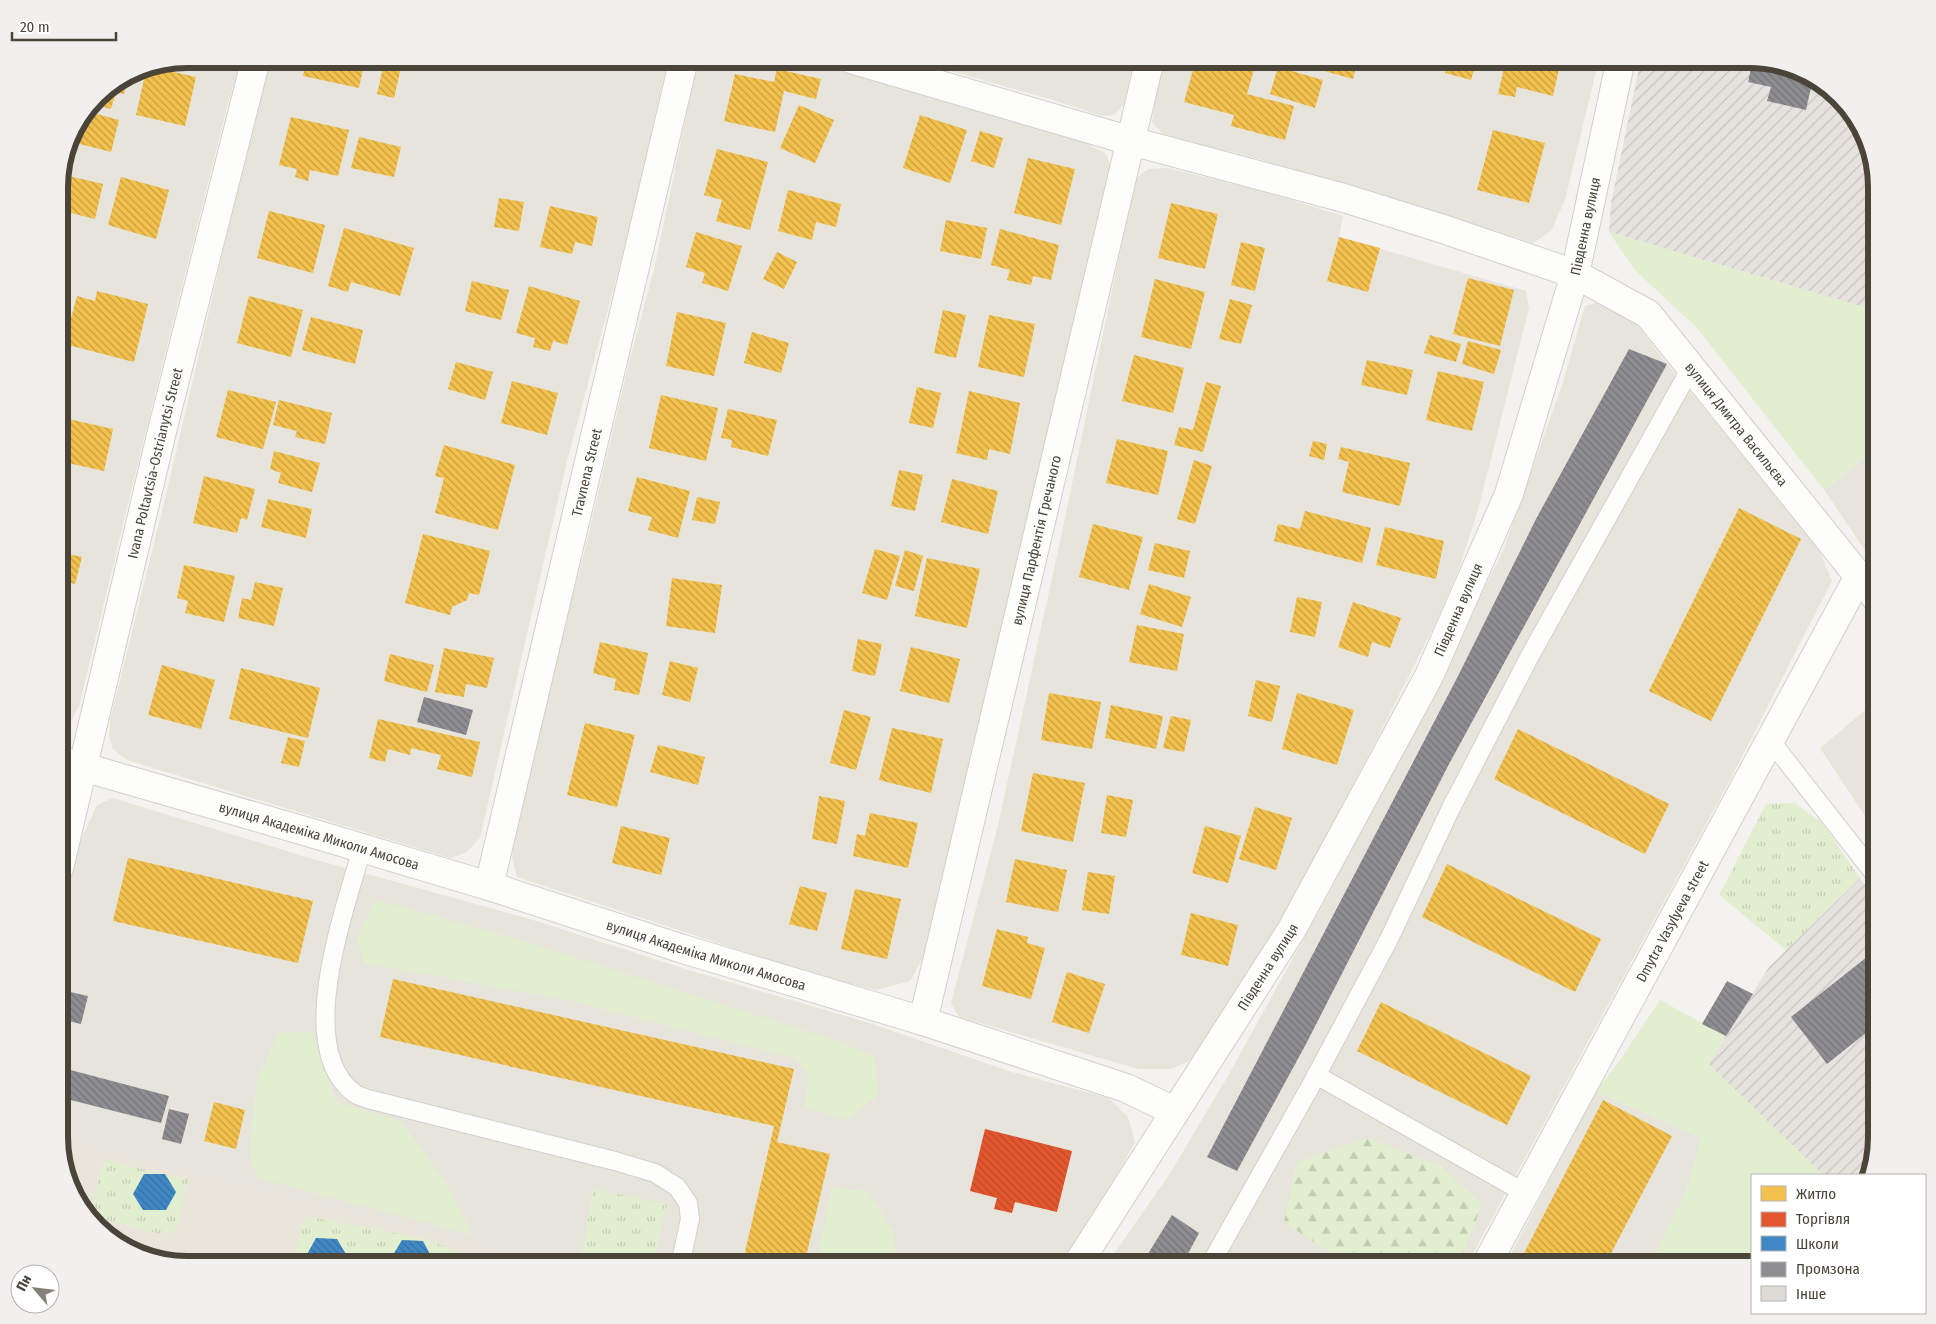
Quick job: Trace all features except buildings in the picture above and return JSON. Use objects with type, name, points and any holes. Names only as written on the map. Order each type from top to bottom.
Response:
[{"type":"street","name":"Ivana Poltavtsia-Ostrianytsi Street","points":[[68,782],[70,763],[163,427],[254,68]]},
{"type":"street","name":"Travnena Street","points":[[489,886],[682,68]]},
{"type":"street","name":"вулиця Дмитра Васильєва","points":[[882,68],[1131,141],[1344,198],[1444,229],[1575,274],[1648,314],[1868,588]]},
{"type":"street","name":"вулиця Парфентія Гречаного","points":[[923,1021],[1148,68]]},
{"type":"street","name":"Південна вулиця","points":[[1174,1111],[1215,1051],[1292,929],[1429,676],[1509,494],[1575,274],[1619,68]]},
{"type":"street","name":"Dmytra Vasylyeva street","points":[[1491,1256],[1859,576]]},
{"type":"street","name":"вулиця Академіка Миколи Амосова","points":[[70,763],[489,886],[683,949],[923,1021],[1126,1088],[1174,1111]]},
{"type":"street","points":[[1083,1256],[1174,1111]]},
{"type":"lane","points":[[1215,1256],[1388,941],[1451,808],[1532,652],[1692,368]]},
{"type":"lane","points":[[1770,740],[1868,865]]},
{"type":"lane","points":[[362,848],[329,971],[325,1007],[328,1048],[339,1078],[355,1094],[372,1100],[656,1173],[677,1187],[688,1203],[690,1219],[682,1256]]},
{"type":"lane","points":[[1316,1075],[1525,1193]]},
{"type":"shaded area","points":[[238,68],[150,414],[79,706],[68,727],[68,179],[72,156],[80,134],[92,114],[102,102],[127,83],[163,70]]},
{"type":"shaded area","points":[[266,68],[666,68],[629,231],[567,461],[480,838],[467,852],[450,858],[127,760],[113,749],[109,736],[110,720],[166,495]]},
{"type":"shaded area","points":[[696,68],[840,68],[1082,141],[1106,154],[1113,174],[934,939],[910,981],[876,990],[816,975],[517,877],[512,858],[516,821],[551,673],[584,553],[630,358],[654,270]]},
{"type":"shaded area","points":[[940,68],[1132,68],[1125,102],[1115,115],[1102,116],[1050,99]]},
{"type":"shaded area","points":[[1160,68],[1597,68],[1565,200],[1551,231],[1533,243],[1395,199],[1238,153],[1168,140],[1152,122]]},
{"type":"shaded area","points":[[1639,68],[1750,68],[1788,74],[1816,88],[1828,97],[1848,120],[1859,141],[1867,171],[1868,186],[1868,308],[1609,232],[1611,203]]},
{"type":"shaded area","points":[[1168,168],[1262,191],[1343,216],[1339,237],[1526,291],[1529,308],[1478,510],[1459,569],[1438,618],[1377,739],[1249,983],[1196,1058],[1171,1069],[1138,1069],[959,1017],[951,1003],[998,825],[1061,537],[1135,179],[1148,169]]},
{"type":"shaded area","points":[[1600,302],[1630,316],[1667,364],[1817,545],[1832,581],[1730,780],[1472,1256],[1112,1256],[1171,1172],[1229,1074],[1328,895],[1503,551],[1562,385],[1585,306]]},
{"type":"shaded area","points":[[1868,454],[1868,555],[1825,491]]},
{"type":"shaded area","points":[[1868,708],[1868,820],[1820,748]]},
{"type":"shaded area","points":[[113,798],[306,857],[530,919],[685,969],[866,1022],[1012,1072],[1108,1098],[1128,1117],[1135,1142],[1089,1226],[1069,1256],[186,1256],[148,1250],[120,1236],[97,1216],[83,1197],[74,1176],[68,1145],[68,888],[77,848],[97,805]]},
{"type":"shaded area","points":[[1860,878],[1868,889],[1868,1138],[1862,1174],[1822,1174],[1708,1064],[1769,967]]},
{"type":"shaded area","points":[[1596,1091],[1701,1138],[1687,1190],[1654,1256],[1510,1256]]},
{"type":"shaded area","points":[[68,1143],[486,1250],[488,1256],[186,1256],[148,1250],[120,1236],[108,1227],[88,1204],[74,1176]]},
{"type":"green space","points":[[1609,232],[1868,308],[1868,454],[1825,491],[1697,328],[1634,269]]},
{"type":"green space","points":[[1795,803],[1823,824],[1860,878],[1786,950],[1719,895],[1766,804]]},
{"type":"green space","points":[[376,900],[523,941],[837,1041],[875,1057],[878,1095],[847,1120],[805,1107],[808,1075],[797,1059],[568,1000],[363,963],[357,939]]},
{"type":"green space","points":[[1660,1000],[1726,1036],[1709,1064],[1822,1174],[1751,1174],[1751,1256],[1654,1256],[1687,1190],[1701,1138],[1596,1091],[1620,1060]]},
{"type":"green space","points":[[312,1032],[336,1102],[401,1121],[444,1180],[473,1235],[258,1178],[249,1154],[257,1081],[278,1033]]},
{"type":"green space","points":[[1368,1138],[1442,1167],[1482,1204],[1463,1254],[1461,1256],[1336,1256],[1284,1222],[1297,1162]]},
{"type":"green space","points":[[104,1161],[188,1179],[176,1230],[160,1234],[98,1217],[92,1209]]},
{"type":"green space","points":[[832,1188],[868,1191],[895,1235],[895,1256],[818,1256]]},
{"type":"green space","points":[[593,1189],[667,1204],[654,1256],[582,1256]]},
{"type":"green space","points":[[305,1216],[421,1238],[470,1256],[294,1256]]}]
